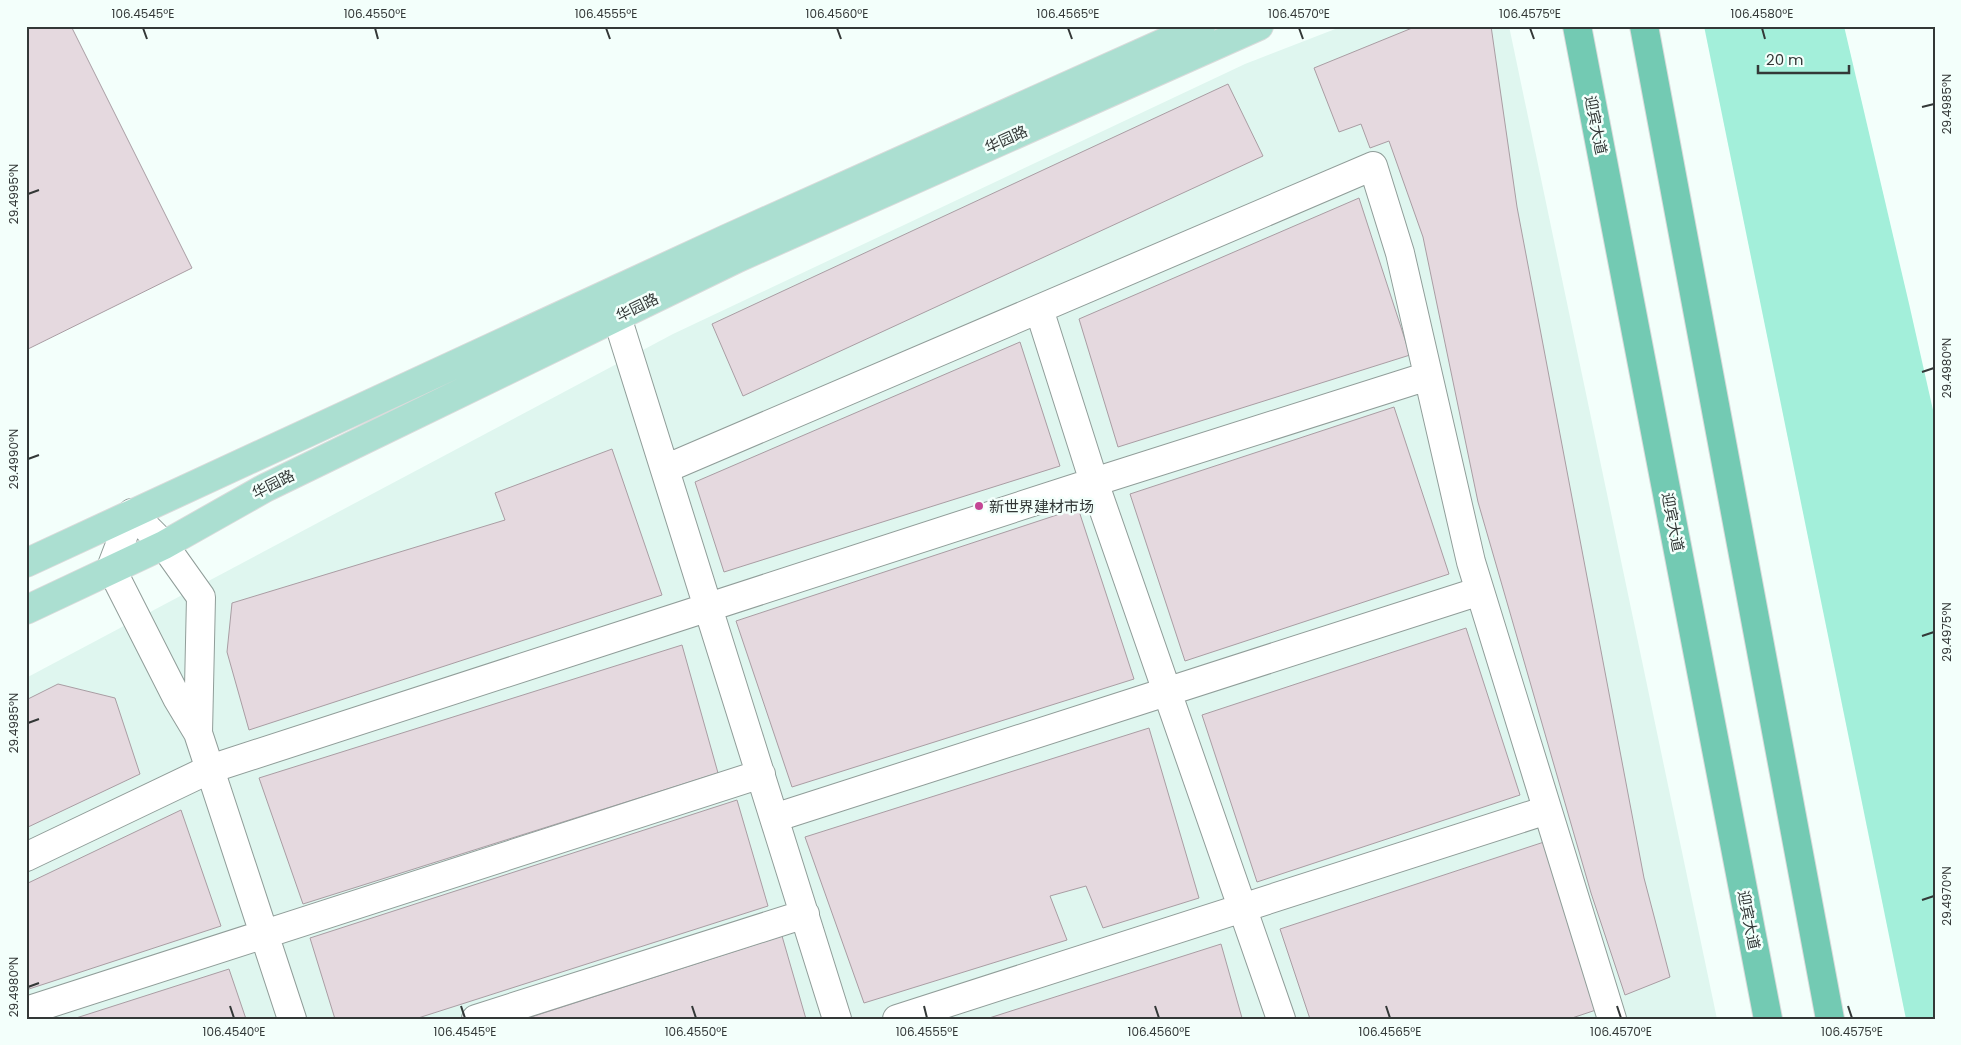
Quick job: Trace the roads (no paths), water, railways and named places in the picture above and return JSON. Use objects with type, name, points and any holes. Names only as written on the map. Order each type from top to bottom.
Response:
[{"type":"highway","name":"迎宾大道","points":[[1577,26],[1768,1019]]},
{"type":"highway","points":[[1644,26],[1830,1019]]},
{"type":"main road","name":"华园路","points":[[26,563],[718,244],[1201,26]]},
{"type":"main road","name":"华园路","points":[[26,610],[111,568],[164,545],[265,488],[738,258],[1259,26]]},
{"type":"lane","points":[[665,469],[1373,166],[1400,253],[1471,562],[1612,1019]]},
{"type":"lane","points":[[1039,309],[1094,482],[1282,1019]]},
{"type":"lane","points":[[617,317],[837,1019]]},
{"type":"lane","points":[[26,857],[210,769],[1094,482],[1428,376]]},
{"type":"lane","points":[[198,733],[201,597],[164,545],[132,513],[111,568],[177,698],[198,733],[292,1019]]},
{"type":"lane","points":[[774,818],[1480,591]]},
{"type":"lane","points":[[26,1011],[760,774]]},
{"type":"lane","points":[[897,1019],[1548,810]]},
{"type":"lane","points":[[476,1019],[805,914]]},
{"type":"place","name":"新世界建材市场","points":[[979,506]]}]
